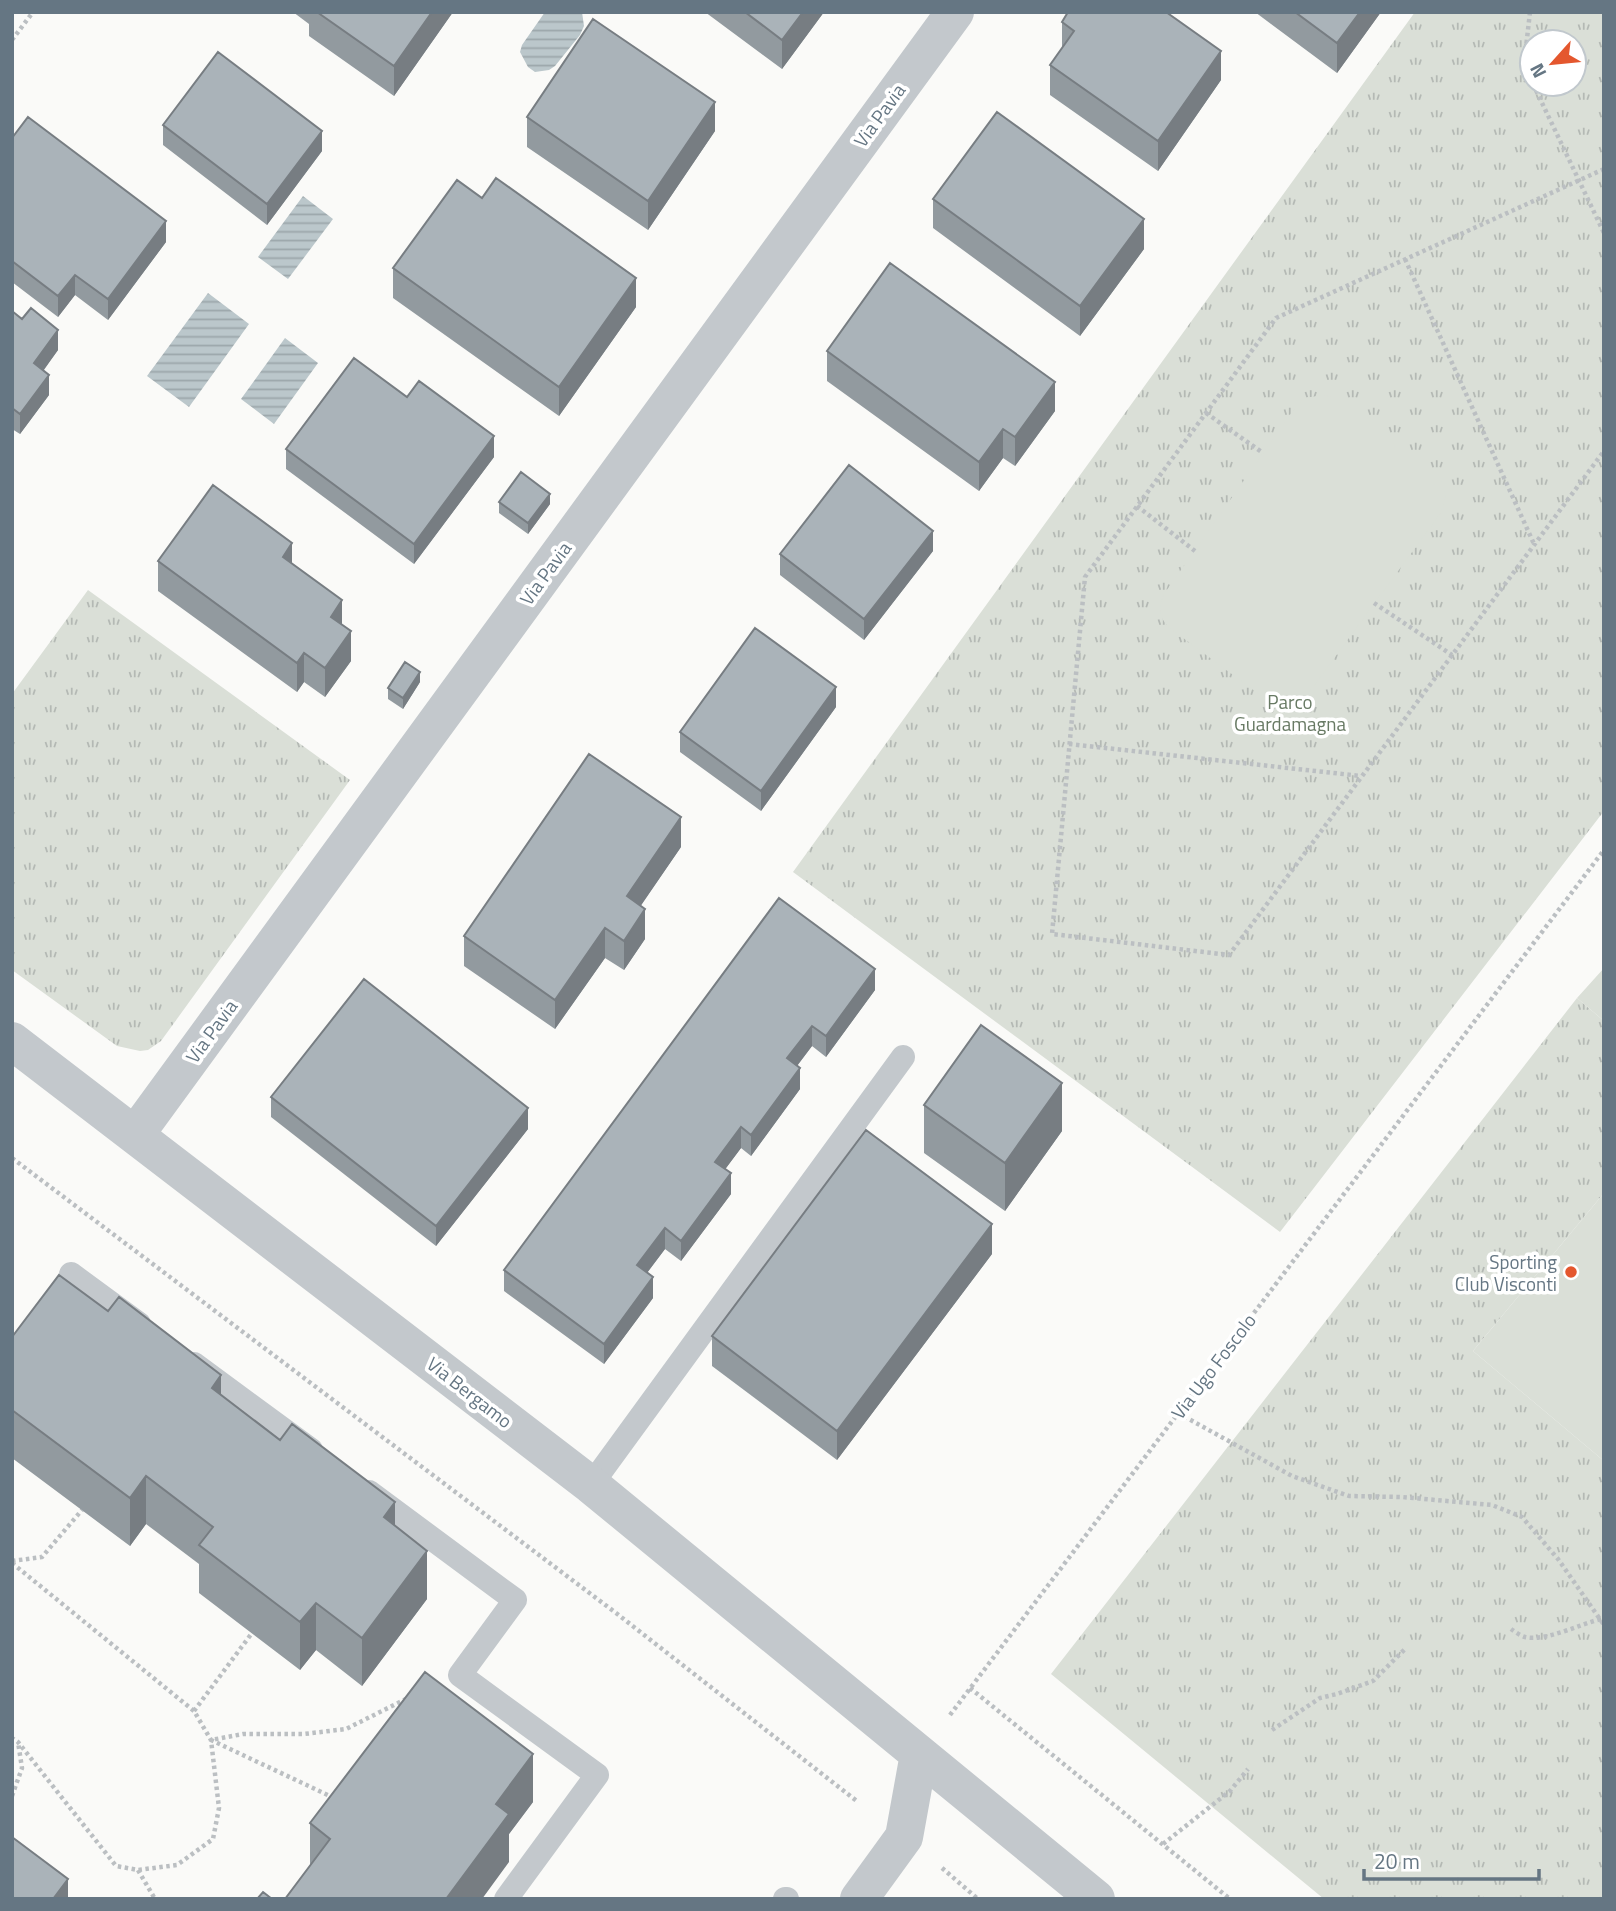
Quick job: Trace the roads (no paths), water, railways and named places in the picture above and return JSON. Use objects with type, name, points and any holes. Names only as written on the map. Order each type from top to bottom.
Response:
[{"type":"street","name":"Via Pavia","points":[[135,1135],[955,12]]},
{"type":"street","name":"Via Bergamo","points":[[12,1041],[591,1485],[1096,1899]]},
{"type":"street","points":[[859,1899],[904,1837],[919,1754]]},
{"type":"lane","points":[[591,1485],[903,1057]]},
{"type":"lane","points":[[71,1274],[327,1461]]},
{"type":"lane","points":[[349,1478],[515,1600],[460,1675],[597,1775],[506,1899]]},
{"type":"place","name":"Sporting Club Visconti","points":[[1571,1272]]},
{"type":"park label","name":"Parco Guardamagna","points":[[1290,712]]}]
